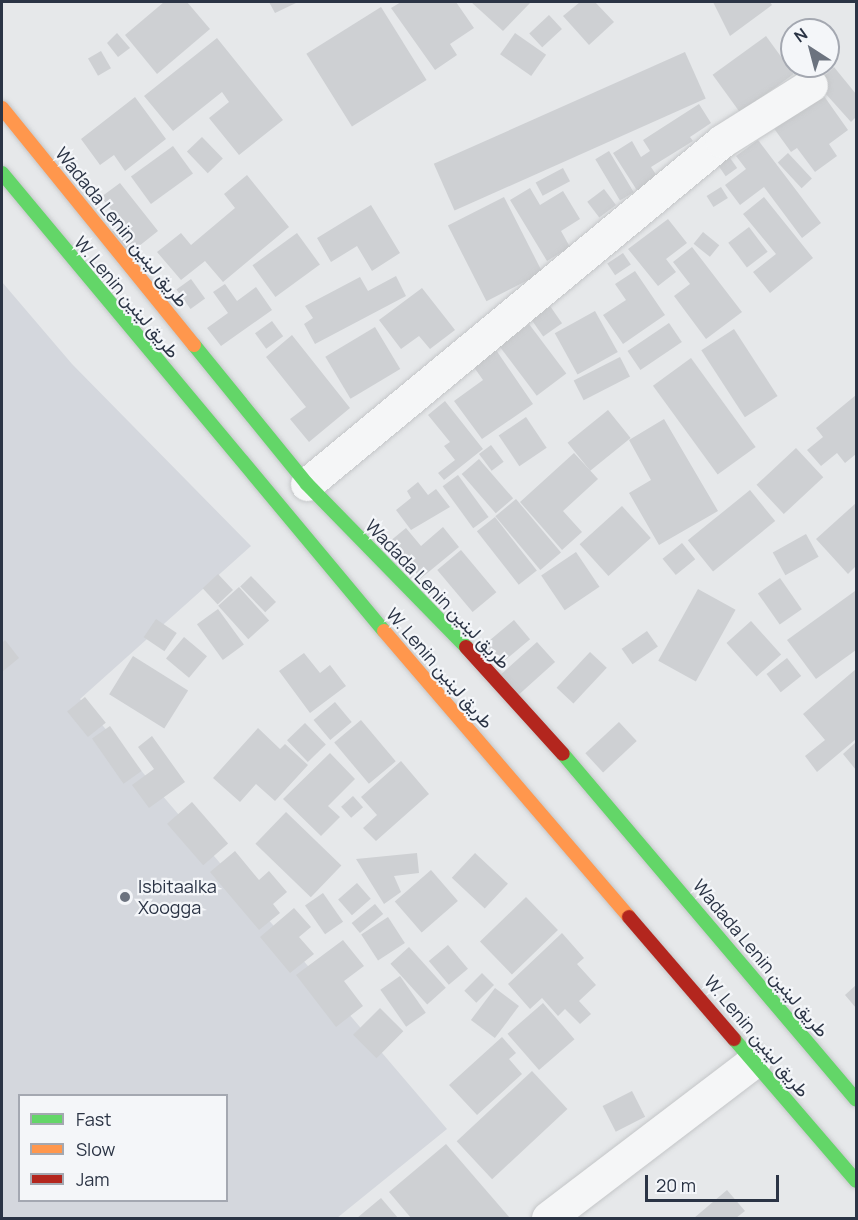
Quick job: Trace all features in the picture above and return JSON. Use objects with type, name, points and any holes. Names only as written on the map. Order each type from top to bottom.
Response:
[{"type":"main road","name":"Wadada Lenin طريق لينين","points":[[2,108],[307,484],[519,702],[856,1099]]},
{"type":"main road","name":"W. Lenin طريق لينين","points":[[2,173],[256,482],[856,1181]]},
{"type":"street","points":[[307,484],[722,141],[811,84]]},
{"type":"street","points":[[548,1218],[754,1061]]},
{"type":"shaded area","name":"Isbitaalka Xoogga","points":[[2,282],[72,364],[251,546],[80,699],[447,1129],[337,1218],[2,1218]]},
{"type":"building","points":[[164,2],[187,2],[210,29],[157,74],[125,35]]},
{"type":"building","points":[[269,2],[298,2],[275,13]]},
{"type":"building","points":[[401,2],[456,2],[474,28],[450,44],[457,55],[435,70],[391,8]]},
{"type":"building","points":[[471,2],[531,2],[503,31]]},
{"type":"building","points":[[580,2],[595,2],[614,22],[589,45],[563,16]]},
{"type":"building","points":[[713,2],[770,2],[772,5],[730,36]]},
{"type":"building","points":[[381,7],[427,80],[352,127],[306,54]]},
{"type":"building","points":[[549,15],[562,29],[542,47],[529,33]]},
{"type":"building","points":[[117,33],[130,48],[118,57],[107,43]]},
{"type":"building","points":[[515,33],[546,55],[531,76],[500,54]]},
{"type":"building","points":[[766,36],[780,55],[780,78],[788,78],[740,113],[713,75]]},
{"type":"building","points":[[217,38],[283,120],[239,155],[209,118],[229,102],[222,92],[173,131],[144,96]]},
{"type":"building","points":[[101,51],[111,68],[98,76],[88,58]]},
{"type":"building","points":[[685,52],[706,99],[455,210],[434,164]]},
{"type":"building","points":[[840,74],[856,94],[856,117],[851,122],[816,83],[822,78],[840,78]]},
{"type":"building","points":[[819,89],[848,130],[829,144],[837,156],[815,172],[797,148],[791,152],[770,123]]},
{"type":"building","points":[[135,97],[166,139],[125,171],[114,155],[100,165],[81,139]]},
{"type":"building","points":[[699,104],[711,123],[690,137],[693,141],[651,167],[661,182],[640,195],[613,153],[632,141],[641,157],[650,151],[643,140]]},
{"type":"building","points":[[202,137],[223,159],[208,173],[187,152]]},
{"type":"building","points":[[758,140],[821,223],[802,238],[764,187],[740,205],[725,185],[746,169],[736,156]]},
{"type":"building","points":[[173,146],[193,174],[151,204],[131,177]]},
{"type":"building","points":[[609,151],[634,192],[620,200],[595,159]]},
{"type":"building","points":[[788,153],[812,179],[802,188],[778,163]]},
{"type":"building","points":[[728,155],[737,168],[726,176],[717,163]]},
{"type":"building","points":[[563,168],[570,181],[543,196],[536,183]]},
{"type":"building","points":[[247,175],[289,227],[223,282],[205,261],[181,280],[157,252],[181,233],[191,245],[235,208],[224,194]]},
{"type":"building","points":[[120,183],[158,231],[129,254],[111,232],[123,224],[101,197]]},
{"type":"building","points":[[721,187],[728,198],[713,207],[707,196]]},
{"type":"building","points":[[530,188],[540,205],[563,191],[580,219],[561,231],[570,247],[547,261],[510,200]]},
{"type":"building","points":[[604,189],[616,205],[599,218],[587,202]]},
{"type":"building","points":[[504,197],[543,273],[486,301],[448,226]]},
{"type":"building","points":[[764,197],[813,258],[770,293],[753,272],[776,254],[743,214]]},
{"type":"building","points":[[371,205],[400,253],[372,271],[357,246],[331,262],[317,238]]},
{"type":"building","points":[[668,219],[687,243],[666,259],[676,272],[658,286],[628,249]]},
{"type":"building","points":[[749,227],[768,252],[747,267],[728,243]]},
{"type":"building","points":[[703,232],[719,245],[710,257],[694,244]]},
{"type":"building","points":[[297,233],[320,265],[275,297],[253,265]]},
{"type":"building","points":[[692,247],[742,312],[706,339],[674,296],[690,284],[673,262]]},
{"type":"building","points":[[623,253],[631,265],[615,275],[607,264]]},
{"type":"building","points":[[635,271],[665,315],[623,344],[603,315],[626,300],[615,284]]},
{"type":"building","points":[[396,276],[406,296],[315,344],[304,324],[313,318],[305,306],[360,277],[368,291]]},
{"type":"building","points":[[191,279],[205,298],[191,309],[176,290]]},
{"type":"building","points":[[225,284],[237,301],[256,287],[272,310],[221,346],[207,328],[228,313],[213,292]]},
{"type":"building","points":[[422,288],[455,330],[430,349],[419,336],[401,349],[379,320]]},
{"type":"building","points":[[550,306],[562,323],[543,336],[531,319]]},
{"type":"building","points":[[595,311],[618,352],[578,374],[555,333]]},
{"type":"building","points":[[272,321],[283,336],[266,349],[255,333]]},
{"type":"building","points":[[669,323],[682,342],[640,370],[628,351]]},
{"type":"building","points":[[529,324],[566,374],[537,396],[499,346]]},
{"type":"building","points":[[375,327],[400,369],[351,399],[325,357]]},
{"type":"building","points":[[734,329],[778,396],[745,417],[701,350]]},
{"type":"building","points":[[292,335],[350,408],[309,442],[290,419],[306,407],[266,357]]},
{"type":"building","points":[[494,347],[533,404],[482,439],[454,401],[483,380],[471,363]]},
{"type":"building","points":[[620,357],[630,377],[584,400],[574,381]]},
{"type":"building","points":[[691,358],[756,447],[718,475],[653,386]]},
{"type":"building","points":[[856,395],[856,454],[845,463],[837,453],[821,466],[807,450],[823,437],[816,428]]},
{"type":"building","points":[[445,401],[483,449],[444,480],[438,473],[455,460],[444,446],[450,442],[428,415]]},
{"type":"building","points":[[608,410],[631,438],[590,471],[568,443]]},
{"type":"building","points":[[526,417],[547,448],[519,466],[499,435]]},
{"type":"building","points":[[664,419],[718,511],[659,545],[629,493],[651,480],[629,440]]},
{"type":"building","points":[[491,445],[504,462],[492,471],[479,454]]},
{"type":"building","points":[[796,448],[823,477],[784,514],[757,485]]},
{"type":"building","points":[[574,453],[598,479],[563,511],[582,532],[562,550],[520,502]]},
{"type":"building","points":[[479,459],[513,498],[496,513],[462,474]]},
{"type":"building","points":[[458,475],[489,517],[473,528],[443,486]]},
{"type":"building","points":[[418,482],[428,495],[436,489],[450,507],[411,530],[396,510],[411,498],[407,491]]},
{"type":"building","points":[[750,490],[775,521],[713,571],[688,540]]},
{"type":"building","points":[[516,499],[561,553],[540,570],[495,516]]},
{"type":"building","points":[[856,503],[856,566],[848,574],[816,539]]},
{"type":"building","points":[[622,506],[651,538],[608,576],[580,544]]},
{"type":"building","points":[[495,517],[537,571],[519,585],[477,531]]},
{"type":"building","points":[[443,527],[459,547],[420,579],[389,542],[406,528],[421,546]]},
{"type":"building","points":[[806,534],[819,557],[785,575],[773,552]]},
{"type":"building","points":[[682,543],[695,559],[676,575],[663,559]]},
{"type":"building","points":[[461,550],[496,592],[473,612],[437,570]]},
{"type":"building","points":[[576,552],[599,587],[565,610],[541,575]]},
{"type":"building","points":[[218,574],[233,590],[218,604],[203,588]]},
{"type":"building","points":[[251,576],[276,602],[265,612],[240,586]]},
{"type":"building","points":[[780,578],[802,609],[780,625],[758,593]]},
{"type":"building","points":[[239,587],[269,620],[248,639],[218,606]]},
{"type":"building","points":[[698,589],[736,610],[696,682],[658,661]]},
{"type":"building","points":[[855,591],[856,650],[816,679],[787,640]]},
{"type":"building","points":[[218,609],[244,645],[223,660],[197,624]]},
{"type":"building","points":[[156,619],[177,633],[164,651],[144,637]]},
{"type":"building","points":[[514,620],[530,639],[500,664],[484,645]]},
{"type":"building","points":[[751,621],[781,654],[757,677],[726,643]]},
{"type":"building","points":[[647,631],[658,647],[633,664],[622,649]]},
{"type":"building","points":[[184,637],[207,656],[189,678],[166,658]]},
{"type":"building","points":[[5,640],[19,658],[2,672],[2,643]]},
{"type":"building","points":[[537,642],[555,662],[519,695],[501,675]]},
{"type":"building","points":[[590,652],[607,668],[573,704],[557,688]]},
{"type":"building","points":[[304,653],[320,673],[330,665],[346,686],[310,713],[279,671]]},
{"type":"building","points":[[133,656],[188,690],[164,729],[109,694]]},
{"type":"building","points":[[787,658],[801,676],[781,692],[767,674]]},
{"type":"building","points":[[856,669],[856,739],[817,772],[805,756],[825,740],[803,714]]},
{"type":"building","points":[[85,697],[106,723],[88,737],[67,711]]},
{"type":"building","points":[[335,702],[352,722],[330,740],[314,720]]},
{"type":"building","points":[[361,720],[396,761],[369,784],[334,742]]},
{"type":"building","points":[[619,722],[637,741],[603,772],[585,753]]},
{"type":"building","points":[[305,723],[326,745],[308,762],[287,740]]},
{"type":"building","points":[[110,726],[142,771],[124,784],[92,739]]},
{"type":"building","points":[[258,728],[280,749],[285,744],[308,765],[275,801],[256,784],[240,802],[213,778]]},
{"type":"building","points":[[152,736],[185,782],[149,808],[132,785],[154,769],[138,747]]},
{"type":"building","points":[[856,742],[856,770],[843,754]]},
{"type":"building","points":[[330,753],[355,779],[328,806],[340,817],[321,836],[283,799]]},
{"type":"building","points":[[401,761],[429,794],[376,841],[363,828],[377,815],[361,797]]},
{"type":"building","points":[[353,796],[363,807],[351,818],[341,807]]},
{"type":"building","points":[[192,802],[228,844],[203,865],[167,824]]},
{"type":"building","points":[[286,812],[341,865],[311,897],[255,844]]},
{"type":"building","points":[[235,851],[259,880],[269,871],[287,892],[273,904],[280,913],[259,930],[210,872]]},
{"type":"building","points":[[417,853],[419,873],[394,876],[401,892],[384,904],[356,859]]},
{"type":"building","points":[[475,853],[508,884],[485,909],[452,878]]},
{"type":"building","points":[[431,870],[458,901],[422,932],[395,901]]},
{"type":"building","points":[[357,883],[371,899],[352,915],[338,899]]},
{"type":"building","points":[[323,893],[343,922],[325,934],[305,906]]},
{"type":"building","points":[[526,897],[558,930],[512,975],[480,941]]},
{"type":"building","points":[[375,904],[383,914],[360,933],[352,923]]},
{"type":"building","points":[[294,908],[311,927],[299,937],[314,954],[290,973],[260,937]]},
{"type":"building","points":[[388,917],[405,943],[378,960],[361,934]]},
{"type":"building","points":[[562,933],[584,958],[577,964],[596,985],[579,1001],[591,1014],[580,1024],[565,1009],[558,1016],[542,998],[530,1009],[508,984]]},
{"type":"building","points":[[343,940],[364,966],[344,981],[363,1006],[336,1027],[296,975]]},
{"type":"building","points":[[448,945],[468,969],[449,985],[429,961]]},
{"type":"building","points":[[409,947],[446,988],[427,1005],[390,964]]},
{"type":"building","points":[[482,973],[494,985],[476,1003],[464,991]]},
{"type":"building","points":[[400,976],[426,1013],[406,1027],[380,990]]},
{"type":"building","points":[[856,985],[856,1008],[845,995]]},
{"type":"building","points":[[495,988],[519,1006],[495,1038],[471,1020]]},
{"type":"building","points":[[543,1003],[574,1039],[539,1070],[508,1034]]},
{"type":"building","points":[[380,1008],[403,1031],[376,1058],[353,1035]]},
{"type":"building","points":[[502,1037],[516,1053],[509,1059],[522,1074],[477,1115],[449,1085]]},
{"type":"building","points":[[532,1071],[567,1109],[492,1179],[457,1141]]},
{"type":"building","points":[[632,1091],[645,1117],[616,1132],[603,1106]]},
{"type":"building","points":[[446,1144],[510,1218],[411,1218],[389,1192]]},
{"type":"building","points":[[727,1190],[745,1211],[736,1218],[694,1218]]},
{"type":"building","points":[[381,1198],[398,1218],[357,1218]]},
{"type":"traffic: fast","points":[[2,173],[384,631]]},
{"type":"traffic: fast","points":[[194,345],[307,484],[466,647]]},
{"type":"traffic: fast","points":[[563,754],[856,1099]]},
{"type":"traffic: fast","points":[[734,1039],[856,1181]]},
{"type":"traffic: slow","points":[[2,108],[194,345]]},
{"type":"traffic: slow","points":[[384,631],[629,917]]},
{"type":"traffic: jam","points":[[466,647],[563,754]]},
{"type":"traffic: jam","points":[[629,917],[734,1039]]},
{"type":"place","name":"Isbitaalka Xoogga","points":[[125,897]]}]
